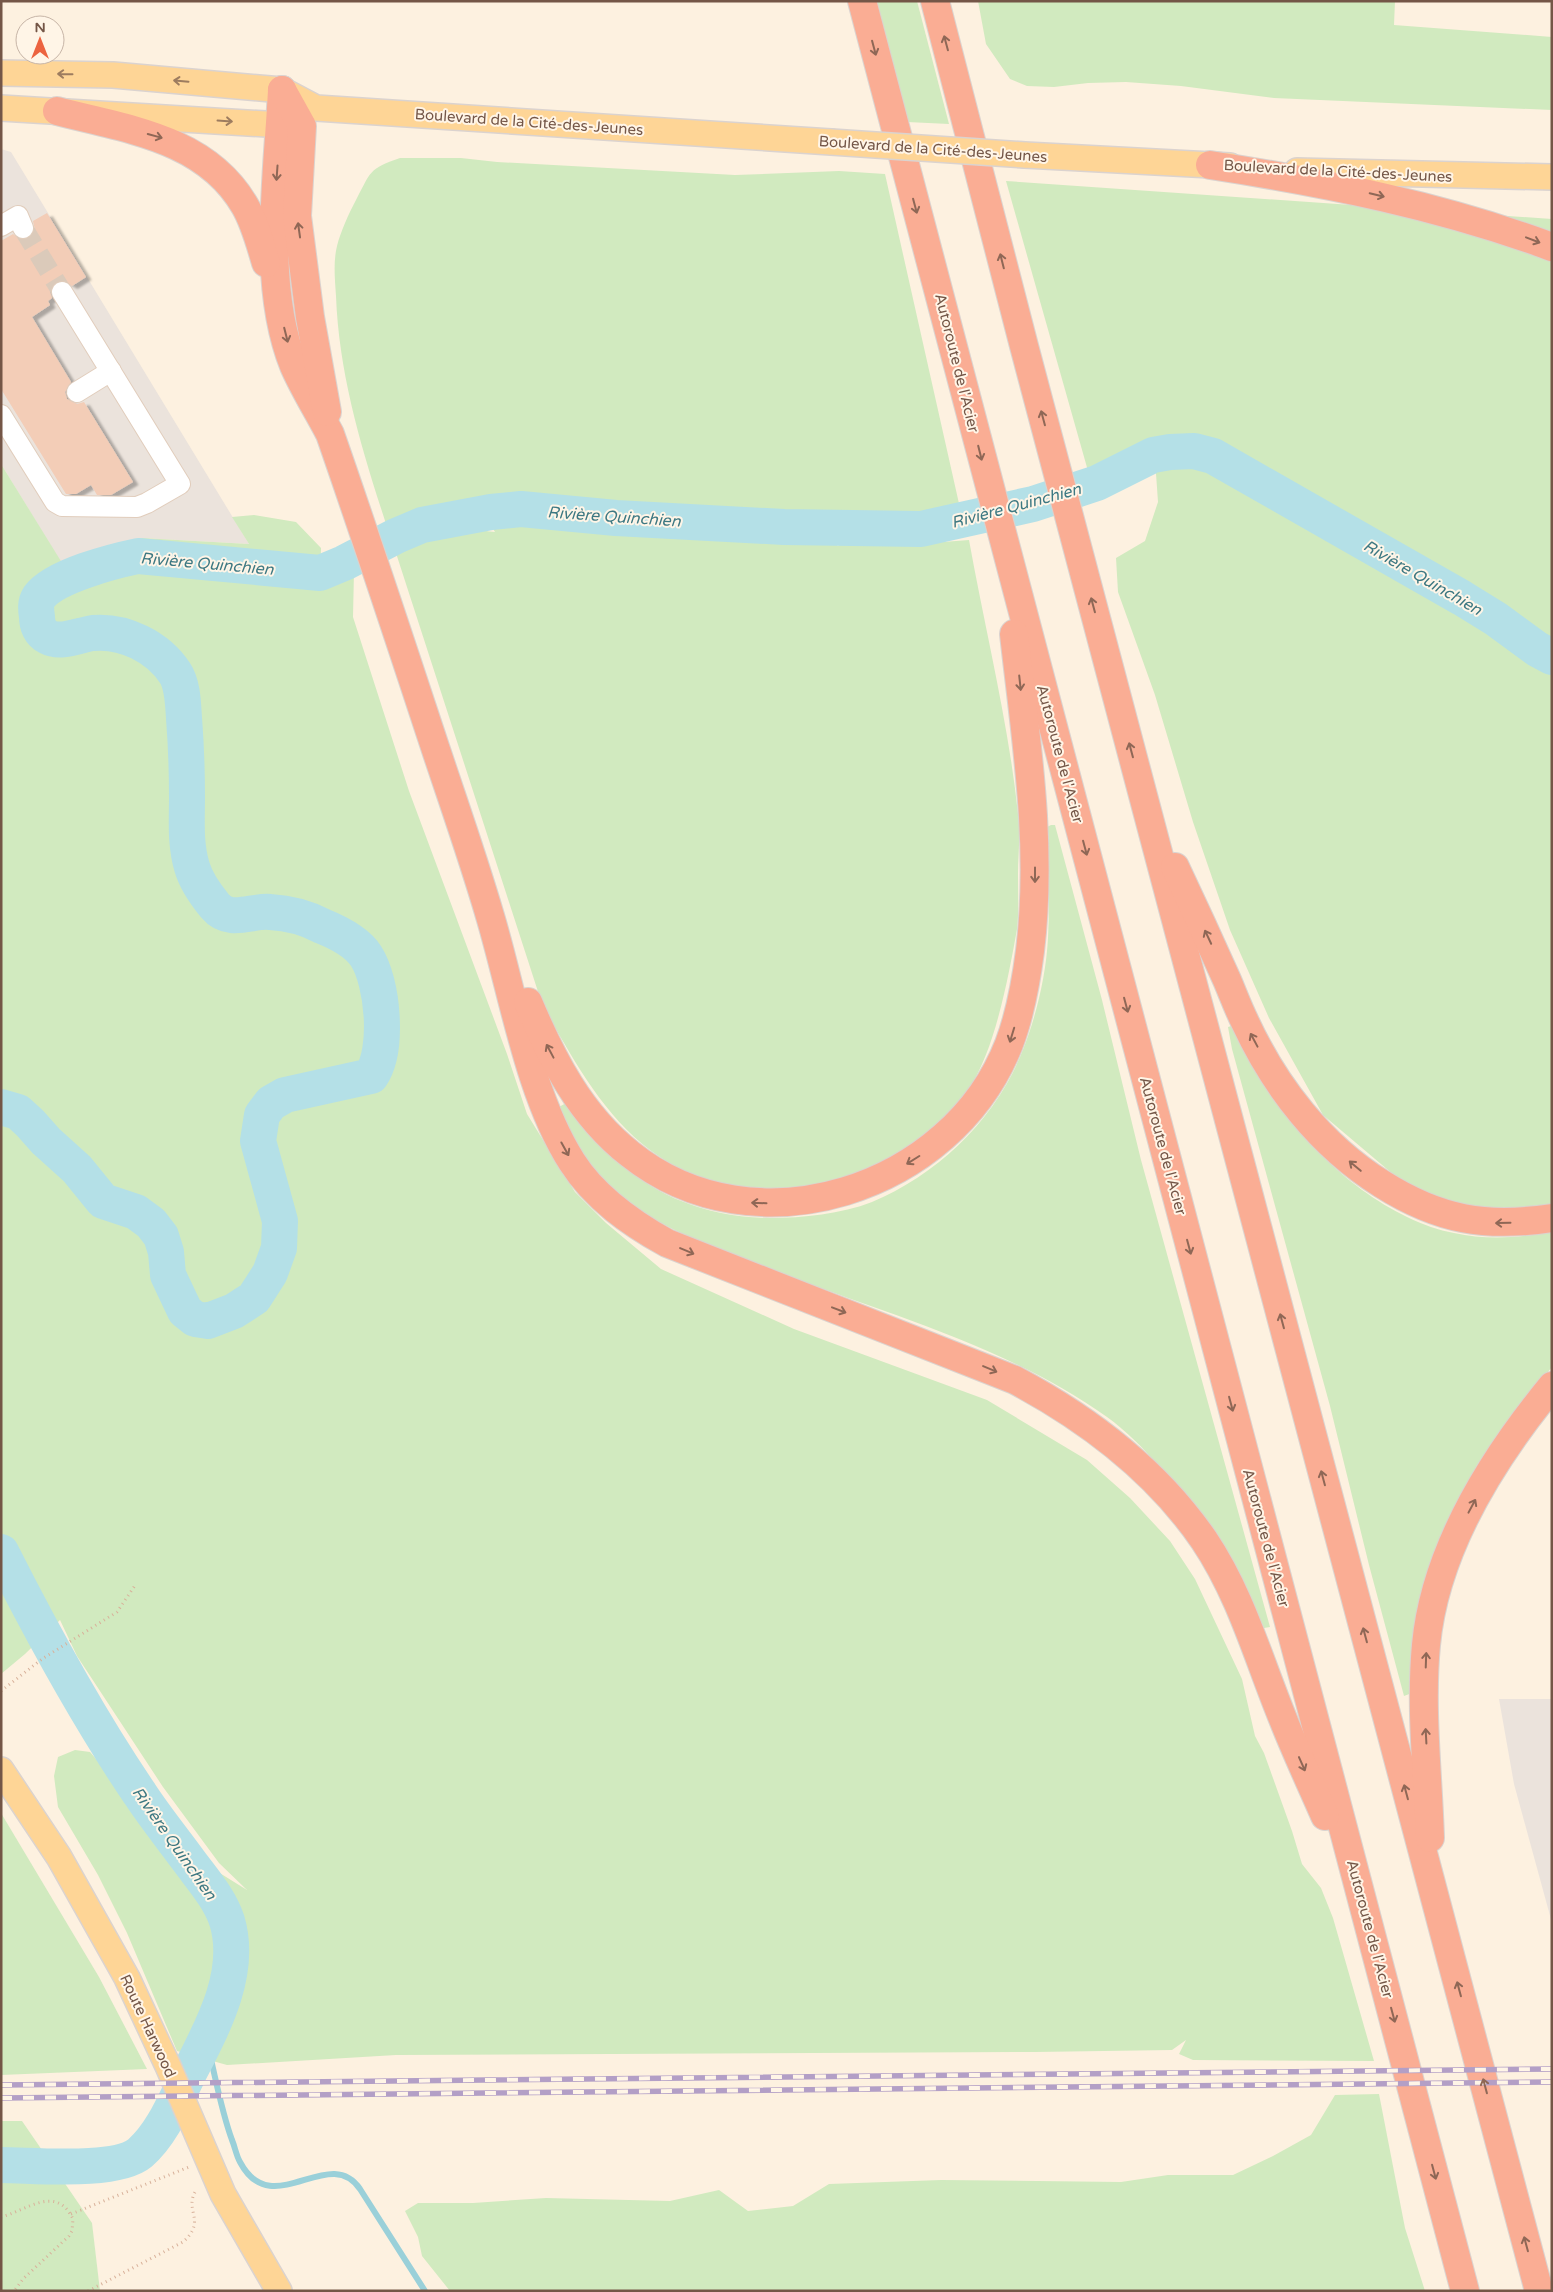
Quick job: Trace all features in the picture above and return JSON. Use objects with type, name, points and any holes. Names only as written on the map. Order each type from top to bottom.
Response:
[{"type":"highway","name":"Autoroute de l'Acier","points":[[862,1],[987,483],[1465,2291]]},
{"type":"highway","points":[[935,1],[1068,514],[1538,2291]]},
{"type":"highway","points":[[282,90],[299,120],[297,216],[310,317],[323,382],[330,434]]},
{"type":"highway","points":[[57,111],[163,138],[191,152],[212,166],[235,191],[253,221],[279,302]]},
{"type":"highway","points":[[299,120],[274,244],[279,302],[284,333],[294,366],[330,434],[490,916],[523,1036],[545,1105],[572,1164],[612,1206],[639,1227],[684,1250],[1015,1380],[1060,1404],[1096,1429],[1160,1485],[1204,1540],[1234,1593],[1282,1719],[1363,1900]]},
{"type":"highway","points":[[1210,165],[1312,181],[1460,216],[1552,247]]},
{"type":"highway","points":[[490,916],[546,1042],[574,1094],[611,1138],[654,1172],[685,1187],[715,1197],[773,1204],[803,1200],[866,1184],[919,1156],[942,1140],[983,1094],[998,1069],[1009,1044],[1018,1014],[1028,964],[1035,898],[1034,822],[1003,539]]},
{"type":"highway","points":[[1144,797],[1245,1023],[1277,1079],[1313,1127],[1362,1172],[1411,1201],[1442,1214],[1499,1224],[1552,1218]]},
{"type":"highway","points":[[1433,1890],[1425,1708],[1426,1646],[1430,1619],[1447,1560],[1467,1516],[1494,1466],[1520,1425],[1552,1386]]},
{"type":"main road","points":[[1,73],[113,75],[282,90]]},
{"type":"main road","name":"Boulevard de la Cité-des-Jeunes","points":[[1,108],[831,142],[1294,171],[1552,177]]},
{"type":"main road","name":"Route Harwood","points":[[1,1770],[43,1831],[127,1978],[168,2066],[211,2167],[246,2235],[279,2291]]},
{"type":"lane","points":[[1,226],[18,216],[23,228]]},
{"type":"lane","points":[[1,415],[55,502],[62,506],[137,506],[147,504],[180,484],[62,292]]},
{"type":"lane","points":[[77,392],[111,371]]},
{"type":"path","points":[[1,1691],[42,1659],[118,1612],[136,1584]]},
{"type":"path","points":[[71,2214],[165,2177],[211,2167]]},
{"type":"path","points":[[88,2291],[183,2242],[192,2235],[195,2227],[192,2203],[193,2194],[211,2167]]},
{"type":"path","points":[[1,2217],[50,2200],[63,2204],[71,2214],[74,2225],[69,2236],[23,2279],[14,2291]]},
{"type":"shaded area","points":[[1,149],[11,152],[249,544],[142,538],[64,567],[1,464]]},
{"type":"shaded area","points":[[1499,1699],[1552,1699],[1552,1923],[1514,1784]]},
{"type":"green space","points":[[876,1],[917,1],[949,124],[907,122]]},
{"type":"green space","points":[[978,1],[1395,1],[1394,25],[1552,37],[1552,110],[1274,98],[1181,86],[1126,82],[1088,83],[1054,87],[1027,86],[1010,79],[986,44]]},
{"type":"green space","points":[[400,158],[461,158],[497,162],[735,175],[839,171],[885,174],[960,508],[924,517],[856,517],[837,546],[843,544],[904,545],[969,540],[1004,717],[1015,788],[1019,830],[1018,909],[1017,929],[1010,968],[994,1033],[978,1072],[969,1088],[940,1122],[904,1150],[864,1170],[821,1184],[777,1189],[732,1186],[690,1173],[650,1150],[633,1136],[602,1102],[576,1064],[542,1004],[395,550],[421,534],[437,528],[454,527],[495,532],[480,508],[461,510],[388,530],[361,443],[342,356],[338,326],[335,271],[338,241],[350,211],[368,177],[382,165]]},
{"type":"green space","points":[[1006,181],[1552,219],[1552,1205],[1491,1211],[1437,1198],[1394,1175],[1323,1115],[1269,1018],[1230,930],[1193,822],[1155,695],[1118,592],[1116,558],[1145,541],[1158,502],[1154,445],[1116,461],[1090,478]]},
{"type":"green space","points":[[1,464],[64,566],[142,538],[249,544],[232,517],[254,515],[296,522],[321,548],[320,584],[354,571],[353,617],[409,791],[507,1054],[527,1114],[575,1192],[606,1223],[661,1269],[794,1329],[987,1400],[1087,1460],[1130,1498],[1170,1541],[1195,1579],[1242,1679],[1255,1736],[1264,1753],[1302,1864],[1321,1888],[1333,1918],[1374,2061],[1193,2060],[1179,2054],[1186,2040],[1172,2050],[396,2055],[227,2065],[177,2051],[127,1933],[98,1875],[58,1807],[54,1776],[58,1757],[75,1750],[90,1752],[165,1839],[247,1890],[219,1863],[163,1787],[77,1656],[60,1620],[1,1674]]},
{"type":"green space","points":[[1055,825],[1102,1000],[1141,1160],[1270,1627],[1264,1628],[1248,1592],[1237,1574],[1164,1473],[1138,1443],[1107,1417],[1067,1391],[981,1348],[699,1241],[646,1215],[614,1191],[596,1173],[569,1130],[559,1107],[566,1103],[625,1167],[636,1176],[676,1199],[707,1210],[754,1217],[783,1218],[809,1216],[860,1206],[897,1190],[943,1159],[964,1140],[999,1097],[1013,1073],[1024,1047],[1037,1007],[1045,966],[1049,911],[1047,827]]},
{"type":"green space","points":[[1235,1025],[1283,1106],[1304,1136],[1341,1173],[1384,1205],[1431,1227],[1478,1237],[1527,1236],[1552,1232],[1552,1367],[1509,1418],[1477,1465],[1456,1504],[1438,1547],[1412,1693],[1404,1696],[1369,1565],[1330,1406],[1232,1049],[1228,1027]]},
{"type":"green space","points":[[1,1813],[99,1977],[147,2069],[1,2075]]},
{"type":"green space","points":[[1379,2094],[1405,2228],[1425,2291],[450,2291],[422,2256],[418,2237],[405,2211],[418,2203],[473,2203],[546,2198],[670,2201],[719,2190],[748,2211],[793,2206],[829,2184],[941,2180],[1121,2182],[1168,2175],[1233,2175],[1311,2135],[1335,2095]]},
{"type":"green space","points":[[1,2121],[22,2121],[92,2223],[100,2291],[1,2291]]},
{"type":"building","points":[[47,213],[86,277],[72,286],[62,280],[55,282],[50,292],[52,298],[48,301],[50,305],[32,317],[71,382],[65,392],[67,399],[77,404],[84,402],[133,482],[111,495],[97,495],[91,485],[76,494],[66,494],[1,389],[1,241],[13,234],[21,240],[28,239],[35,230],[33,221]]},
{"type":"waterway","name":"Rivière Quinchien","points":[[1,1107],[18,1112],[30,1123],[46,1141],[77,1169],[103,1201],[136,1212],[151,1223],[161,1236],[166,1252],[168,1275],[185,1311],[195,1319],[208,1321],[234,1311],[254,1298],[270,1273],[279,1248],[280,1221],[258,1141],[262,1115],[271,1103],[285,1095],[371,1076],[377,1064],[380,1050],[382,1033],[380,999],[372,968],[366,956],[357,946],[334,931],[297,916],[270,912],[241,915],[227,914],[215,906],[199,883],[192,867],[187,841],[186,757],[182,695],[178,678],[168,664],[150,648],[128,637],[116,634],[93,633],[59,640],[48,637],[43,633],[38,623],[36,609],[39,597],[57,582],[85,570],[138,556],[320,573],[422,525],[491,512],[521,509],[616,518],[784,527],[921,529],[1033,504],[1097,483],[1153,455],[1194,451],[1213,456],[1462,598],[1496,619],[1537,649],[1552,657]]},
{"type":"waterway","name":"Rivière Quinchien","points":[[1,1552],[50,1645],[102,1736],[158,1820],[216,1897],[227,1921],[231,1941],[228,1981],[215,2020],[162,2126],[140,2153],[128,2159],[94,2166],[1,2165]]},
{"type":"waterway","points":[[206,2039],[224,2115],[237,2154],[240,2162],[253,2179],[268,2185],[284,2185],[317,2176],[333,2174],[347,2177],[360,2189],[425,2291]]},
{"type":"tunnel","points":[[23,228],[62,292]]},
{"type":"railway","points":[[1,2085],[1552,2069]]},
{"type":"railway","points":[[1,2098],[1552,2082]]}]
